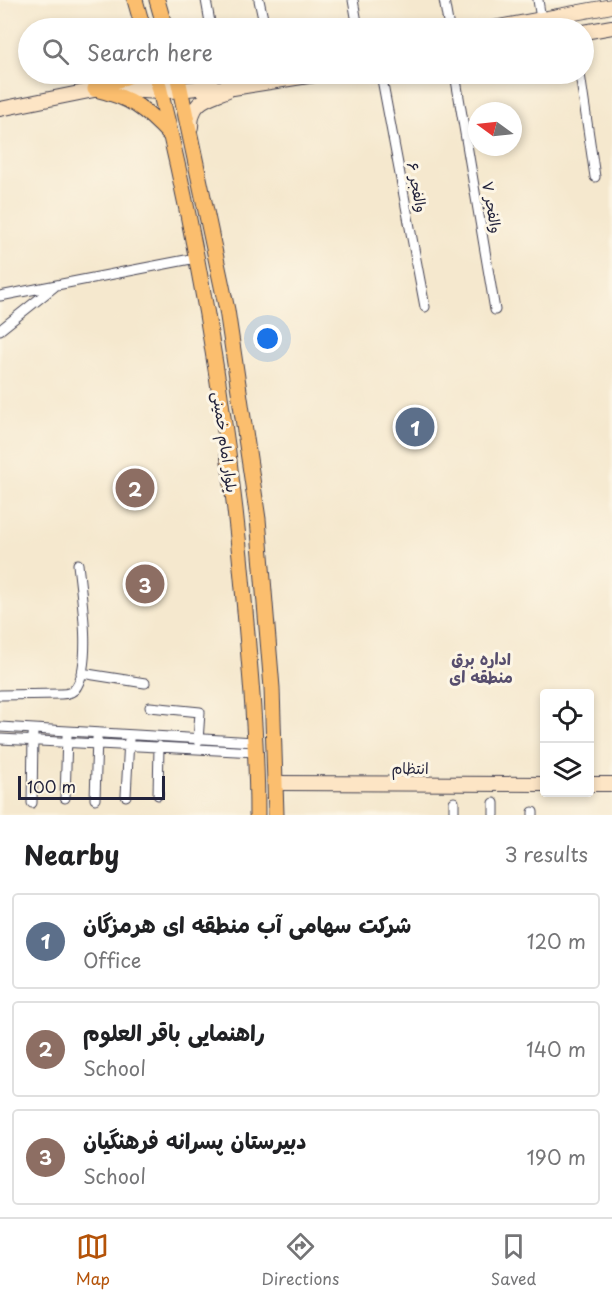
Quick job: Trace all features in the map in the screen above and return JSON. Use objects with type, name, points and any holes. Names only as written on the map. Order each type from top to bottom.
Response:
[{"type":"main road","points":[[135,0],[140,18]]},
{"type":"main road","points":[[157,0],[163,18]]},
{"type":"main road","points":[[95,89],[108,84]]},
{"type":"main road","name":"بلوار امام خمینی","points":[[159,84],[172,136],[208,313],[238,519],[255,747],[257,815]]},
{"type":"main road","name":"بلوار امام خمینی","points":[[179,84],[227,310],[258,519],[272,688],[276,815]]},
{"type":"main road","points":[[95,89],[115,93],[134,103],[151,114],[172,136]]},
{"type":"street","points":[[206,0],[210,18]]},
{"type":"street","points":[[260,0],[263,18]]},
{"type":"street","points":[[353,0],[356,18]]},
{"type":"street","points":[[444,0],[447,18]]},
{"type":"street","points":[[538,0],[541,18]]},
{"type":"street","points":[[546,18],[612,6]]},
{"type":"street","points":[[594,30],[612,27]]},
{"type":"street","points":[[0,109],[95,89],[140,84]]},
{"type":"street","points":[[205,84],[232,88]]},
{"type":"street","points":[[192,141],[191,117],[196,107],[204,100],[240,84]]},
{"type":"street","name":"والفجر ۶","points":[[383,84],[425,307]]},
{"type":"street","name":"والفجر ۷","points":[[457,84],[495,310]]},
{"type":"street","points":[[581,84],[594,177]]},
{"type":"street","points":[[0,296],[196,258]]},
{"type":"street","points":[[0,330],[57,285]]},
{"type":"street","points":[[0,695],[68,694],[77,686],[85,648],[78,564]]},
{"type":"street","points":[[81,673],[145,683]]},
{"type":"street","points":[[150,706],[200,712],[198,749]]},
{"type":"street","points":[[0,727],[198,737],[255,747]]},
{"type":"street","points":[[32,803],[34,729]]},
{"type":"street","points":[[65,798],[68,730]]},
{"type":"street","points":[[95,800],[97,732]]},
{"type":"street","points":[[126,796],[129,734]]},
{"type":"street","points":[[0,739],[198,749],[255,747]]},
{"type":"street","points":[[158,795],[159,746]]},
{"type":"street","name":"انتظام","points":[[276,783],[540,784]]},
{"type":"street","points":[[594,784],[612,784]]},
{"type":"street","points":[[454,802],[454,815]]},
{"type":"street","points":[[494,802],[494,815]]},
{"type":"place","name":"شرکت سهامی آب منطقه ای هرمزگان","points":[[415,427]]},
{"type":"place","name":"راهنمایی باقر العلوم","points":[[135,488]]},
{"type":"place","name":"دبیرستان پسرانه فرهنگیان","points":[[145,584]]},
{"type":"district","name":"اداره برق منطقه ای","points":[[481,667]]}]
